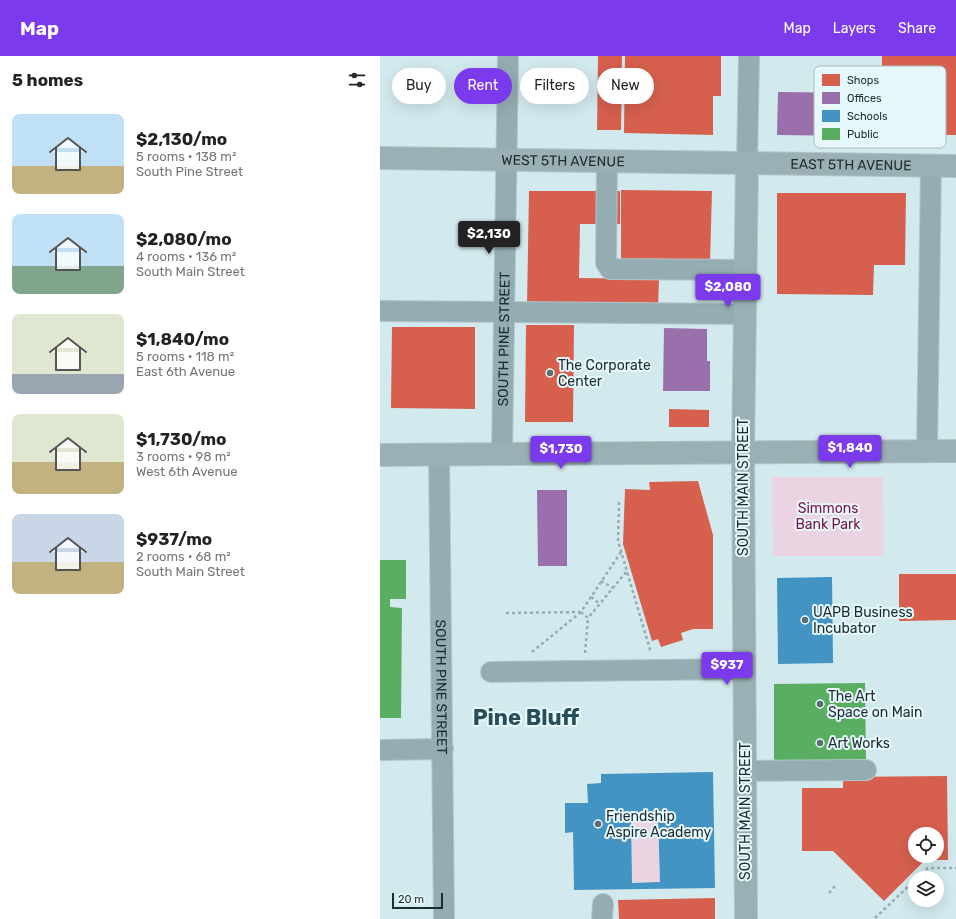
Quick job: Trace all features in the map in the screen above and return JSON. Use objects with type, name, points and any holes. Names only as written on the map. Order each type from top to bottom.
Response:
[{"type":"main road","name":"WEST 5TH AVENUE","points":[[380,158],[747,163]]},
{"type":"main road","name":"EAST 5TH AVENUE","points":[[747,163],[956,166]]},
{"type":"main road","name":"SOUTH MAIN STREET","points":[[746,919],[743,454],[747,163]]},
{"type":"main road","points":[[380,455],[743,454],[956,451]]},
{"type":"street","name":"SOUTH PINE STREET","points":[[502,454],[508,56]]},
{"type":"street","name":"SOUTH MAIN STREET","points":[[747,163],[748,56]]},
{"type":"street","points":[[607,161],[606,263],[610,269],[745,270]]},
{"type":"street","points":[[927,451],[931,166]]},
{"type":"street","points":[[380,311],[744,314]]},
{"type":"street","name":"SOUTH PINE STREET","points":[[439,455],[444,919]]},
{"type":"street","points":[[492,672],[744,669]]},
{"type":"street","points":[[380,750],[443,749]]},
{"type":"street","points":[[745,771],[866,770]]},
{"type":"path","points":[[619,502],[618,541],[652,657]]},
{"type":"path","points":[[527,656],[581,612],[621,551]]},
{"type":"path","points":[[584,661],[588,618],[627,571]]},
{"type":"path","points":[[601,580],[613,588]]},
{"type":"path","points":[[591,597],[600,604]]},
{"type":"path","points":[[506,613],[581,612],[588,618]]},
{"type":"path","points":[[925,871],[928,868],[956,868]]},
{"type":"path","points":[[829,893],[835,886]]},
{"type":"path","points":[[875,918],[908,887]]},
{"type":"green space","name":"Simmons Bank Park","points":[[772,477],[883,477],[884,556],[773,556]]},
{"type":"green space","points":[[631,815],[658,815],[660,882],[632,883]]},
{"type":"building: Shops","points":[[598,56],[622,56],[622,68],[598,68]]},
{"type":"building: Shops","points":[[625,56],[721,56],[721,96],[713,96],[713,135],[624,133],[624,104],[654,104],[654,68],[625,68]]},
{"type":"building: Shops","points":[[882,56],[956,56],[956,135],[946,135],[946,66],[882,66]]},
{"type":"building: Shops","points":[[597,104],[621,104],[621,130],[597,130]]},
{"type":"building: Shops","points":[[621,190],[712,191],[710,263],[621,263]]},
{"type":"building: Shops","points":[[529,191],[620,191],[620,224],[580,224],[579,278],[659,279],[658,308],[527,306]]},
{"type":"building: Shops","points":[[777,193],[906,193],[905,265],[874,265],[873,295],[777,294]]},
{"type":"building: Shops","name":"The Corporate Center","points":[[526,325],[574,325],[573,422],[525,422]]},
{"type":"building: Shops","points":[[392,327],[475,327],[475,409],[391,408]]},
{"type":"building: Shops","points":[[669,409],[709,410],[709,427],[669,427]]},
{"type":"building: Shops","points":[[698,481],[713,535],[713,629],[693,629],[681,633],[683,640],[661,647],[658,639],[652,641],[623,544],[625,489],[650,490],[649,482]]},
{"type":"building: Shops","points":[[899,574],[956,574],[956,620],[899,621]]},
{"type":"building: Shops","points":[[947,776],[948,860],[944,860],[944,827],[908,827],[908,863],[922,863],[914,871],[908,871],[908,877],[884,901],[833,851],[802,851],[802,788],[843,788],[843,777]]},
{"type":"building: Shops","points":[[715,898],[715,919],[619,919],[618,900]]},
{"type":"building: Offices","points":[[778,92],[814,92],[814,135],[777,135]]},
{"type":"building: Offices","points":[[664,328],[707,329],[707,361],[710,361],[710,391],[663,391]]},
{"type":"building: Offices","points":[[537,490],[567,490],[567,566],[538,566]]},
{"type":"building: Schools","name":"UAPB Business Incubator","points":[[832,577],[833,663],[778,664],[777,578]]},
{"type":"building: Schools","name":"Friendship Aspire Academy","points":[[713,772],[715,888],[574,890],[573,832],[565,833],[565,803],[588,803],[587,784],[601,783],[601,774]],"holes":[[[631,815],[658,815],[660,882],[632,883]]]},
{"type":"building: Public","points":[[380,560],[406,560],[406,599],[390,599],[390,607],[402,608],[401,718],[380,718]]},
{"type":"building: Public","points":[[865,683],[866,763],[774,763],[774,684]]},
{"type":"place","name":"The Corporate Center","points":[[550,373]]},
{"type":"place","name":"UAPB Business Incubator","points":[[805,620]]},
{"type":"place","name":"The Art Space on Main","points":[[820,704]]},
{"type":"place","name":"Art Works","points":[[820,743]]},
{"type":"place","name":"Friendship Aspire Academy","points":[[598,824]]},
{"type":"district","name":"Pine Bluff","points":[[526,717]]}]
